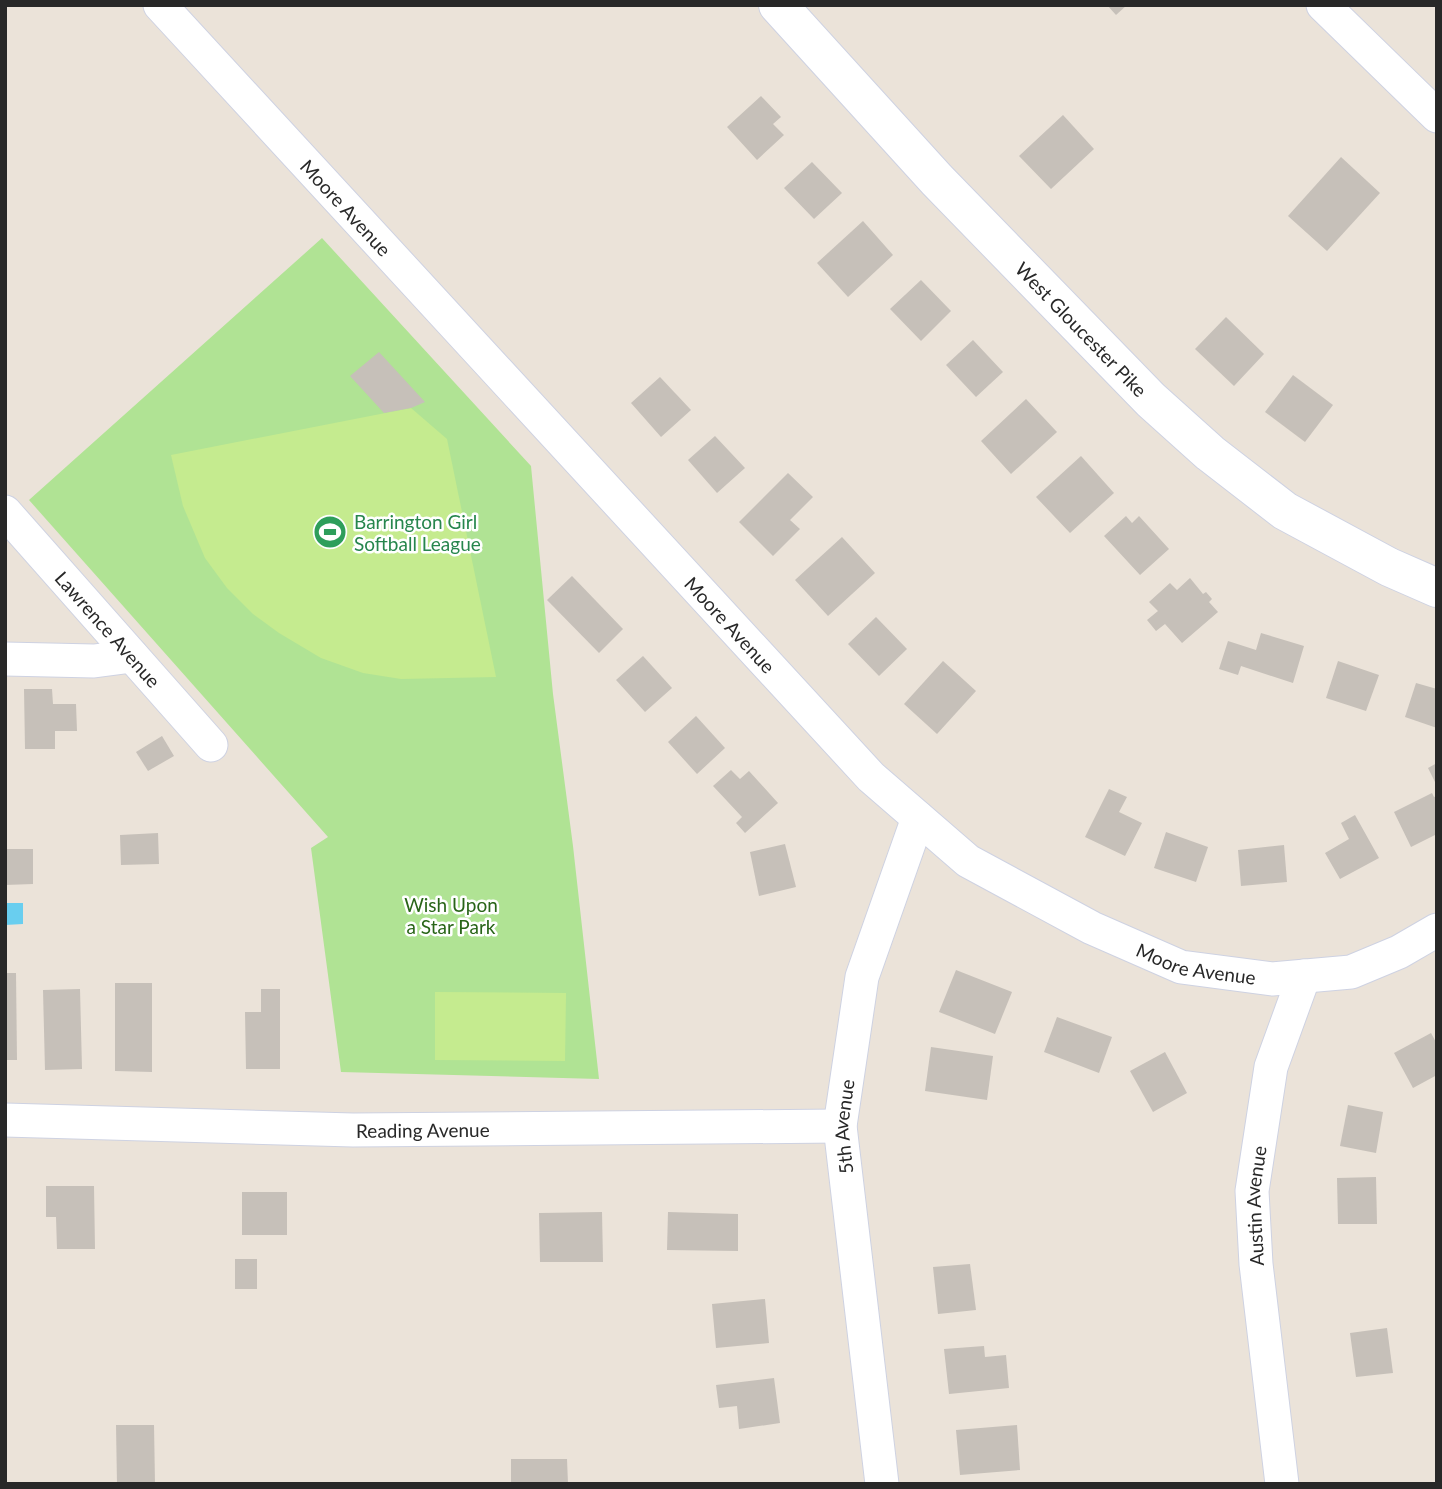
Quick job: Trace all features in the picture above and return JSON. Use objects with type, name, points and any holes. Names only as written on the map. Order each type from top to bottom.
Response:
[{"type":"main road","name":"West Gloucester Pike","points":[[778,5],[937,180],[1150,400],[1210,453],[1285,511],[1437,588]]},
{"type":"street","name":"Moore Avenue","points":[[160,5],[871,777],[968,861],[1092,928],[1181,967],[1272,979],[1351,972],[1399,952],[1437,930]]},
{"type":"street","points":[[1324,5],[1437,116]]},
{"type":"street","name":"Lawrence Avenue","points":[[5,512],[211,745]]},
{"type":"street","points":[[5,659],[94,661],[132,656]]},
{"type":"street","name":"5th Avenue","points":[[882,1484],[840,1126],[862,978],[918,818]]},
{"type":"street","name":"Austin Avenue","points":[[1282,1484],[1256,1264],[1252,1191],[1271,1067],[1304,976]]},
{"type":"street","name":"Reading Avenue","points":[[5,1119],[353,1130],[840,1126]]},
{"type":"green space","name":"Wish Upon a Star Park","points":[[322,238],[531,466],[553,694],[599,1079],[341,1072],[311,848],[328,837],[29,500]]},
{"type":"green space","name":"Barrington Girl Softball League","points":[[411,408],[447,439],[496,677],[401,679],[363,673],[321,658],[253,614],[227,588],[205,558],[183,506],[171,455]]},
{"type":"green space","points":[[435,992],[566,993],[565,1061],[435,1060]]},
{"type":"water","points":[[5,903],[23,903],[23,924],[5,925]]},
{"type":"building","points":[[1107,5],[1127,5],[1116,15]]},
{"type":"building","points":[[761,96],[781,117],[773,124],[784,135],[757,160],[727,127]]},
{"type":"building","points":[[1063,115],[1094,149],[1051,189],[1019,156]]},
{"type":"building","points":[[1341,157],[1380,193],[1327,251],[1288,216]]},
{"type":"building","points":[[812,162],[842,193],[814,219],[784,188]]},
{"type":"building","points":[[863,221],[893,255],[848,297],[817,263]]},
{"type":"building","points":[[921,280],[951,311],[921,341],[890,309]]},
{"type":"building","points":[[1226,317],[1264,354],[1234,386],[1195,349]]},
{"type":"building","points":[[973,340],[1003,372],[976,397],[946,365]]},
{"type":"building","points":[[379,352],[425,402],[411,408],[384,413],[350,376]]},
{"type":"building","points":[[1293,375],[1333,405],[1305,442],[1265,412]]},
{"type":"building","points":[[660,377],[691,410],[661,437],[631,403]]},
{"type":"building","points":[[1026,399],[1057,432],[1011,474],[981,441]]},
{"type":"building","points":[[715,436],[745,468],[717,493],[688,460]]},
{"type":"building","points":[[1081,456],[1114,493],[1070,533],[1036,497]]},
{"type":"building","points":[[788,473],[813,497],[790,520],[800,529],[773,556],[739,522]]},
{"type":"building","points":[[1126,516],[1132,523],[1139,516],[1169,549],[1140,575],[1104,536]]},
{"type":"building","points":[[842,537],[875,573],[828,616],[795,580]]},
{"type":"building","points":[[572,576],[623,629],[599,653],[547,600]]},
{"type":"building","points":[[1190,578],[1203,594],[1206,592],[1212,599],[1209,602],[1218,612],[1182,643],[1165,624],[1156,631],[1147,620],[1158,611],[1149,602],[1170,583],[1177,590]]},
{"type":"building","points":[[876,617],[907,649],[879,676],[848,644]]},
{"type":"building","points":[[1261,633],[1304,646],[1293,683],[1241,666],[1238,675],[1219,669],[1228,641],[1256,650]]},
{"type":"building","points":[[643,656],[672,688],[645,712],[616,680]]},
{"type":"building","points":[[943,661],[976,691],[937,734],[904,704]]},
{"type":"building","points":[[1338,661],[1379,675],[1366,711],[1326,698]]},
{"type":"building","points":[[1416,683],[1437,689],[1437,728],[1405,717]]},
{"type":"building","points":[[24,689],[52,689],[53,704],[76,704],[77,731],[55,731],[55,749],[25,749]]},
{"type":"building","points":[[696,716],[725,748],[697,774],[668,742]]},
{"type":"building","points":[[162,736],[174,756],[148,771],[136,752]]},
{"type":"building","points":[[1437,763],[1437,786],[1428,768]]},
{"type":"building","points":[[731,770],[740,779],[749,771],[778,803],[745,833],[736,823],[742,817],[713,786]]},
{"type":"building","points":[[1109,789],[1127,797],[1119,812],[1142,823],[1125,856],[1085,837]]},
{"type":"building","points":[[1432,793],[1434,797],[1437,796],[1437,834],[1411,847],[1394,812]]},
{"type":"building","points":[[1355,815],[1379,858],[1340,879],[1325,853],[1349,839],[1341,823]]},
{"type":"building","points":[[1166,832],[1208,847],[1196,882],[1154,868]]},
{"type":"building","points":[[158,833],[159,864],[121,865],[120,835]]},
{"type":"building","points":[[785,844],[796,887],[759,896],[750,852]]},
{"type":"building","points":[[1284,845],[1287,882],[1241,886],[1238,850]]},
{"type":"building","points":[[5,849],[33,849],[33,884],[5,885]]},
{"type":"building","points":[[956,970],[1012,992],[995,1034],[939,1012]]},
{"type":"building","points":[[5,973],[16,973],[17,1060],[5,1060]]},
{"type":"building","points":[[115,983],[152,983],[152,1072],[115,1071]]},
{"type":"building","points":[[80,989],[82,1069],[45,1070],[43,990]]},
{"type":"building","points":[[261,989],[280,989],[280,1069],[246,1069],[245,1012],[261,1012]]},
{"type":"building","points":[[1057,1017],[1112,1037],[1099,1073],[1044,1052]]},
{"type":"building","points":[[1431,1033],[1437,1044],[1437,1075],[1413,1088],[1394,1053]]},
{"type":"building","points":[[931,1047],[993,1056],[987,1100],[925,1091]]},
{"type":"building","points":[[1165,1052],[1187,1093],[1153,1112],[1130,1071]]},
{"type":"building","points":[[1348,1105],[1383,1112],[1376,1153],[1340,1146]]},
{"type":"building","points":[[1376,1177],[1377,1224],[1338,1224],[1337,1178]]},
{"type":"building","points":[[46,1186],[94,1186],[95,1249],[57,1249],[56,1217],[46,1217]]},
{"type":"building","points":[[242,1192],[287,1192],[287,1235],[242,1235]]},
{"type":"building","points":[[602,1212],[603,1262],[540,1262],[539,1213]]},
{"type":"building","points":[[668,1212],[738,1214],[738,1251],[667,1250]]},
{"type":"building","points":[[235,1259],[257,1259],[257,1289],[235,1289]]},
{"type":"building","points":[[970,1264],[976,1310],[938,1314],[933,1267]]},
{"type":"building","points":[[765,1299],[769,1343],[716,1348],[712,1304]]},
{"type":"building","points":[[1387,1328],[1393,1373],[1356,1377],[1350,1333]]},
{"type":"building","points":[[984,1346],[985,1357],[1006,1355],[1009,1388],[949,1394],[944,1349]]},
{"type":"building","points":[[774,1378],[780,1423],[739,1429],[737,1406],[719,1408],[716,1385]]},
{"type":"building","points":[[116,1425],[154,1425],[155,1484],[117,1484]]},
{"type":"building","points":[[1017,1425],[1020,1470],[960,1475],[956,1430]]},
{"type":"building","points":[[511,1459],[567,1459],[568,1484],[511,1484]]},
{"type":"place","name":"Barrington Girl Softball League","points":[[330,532]]}]
